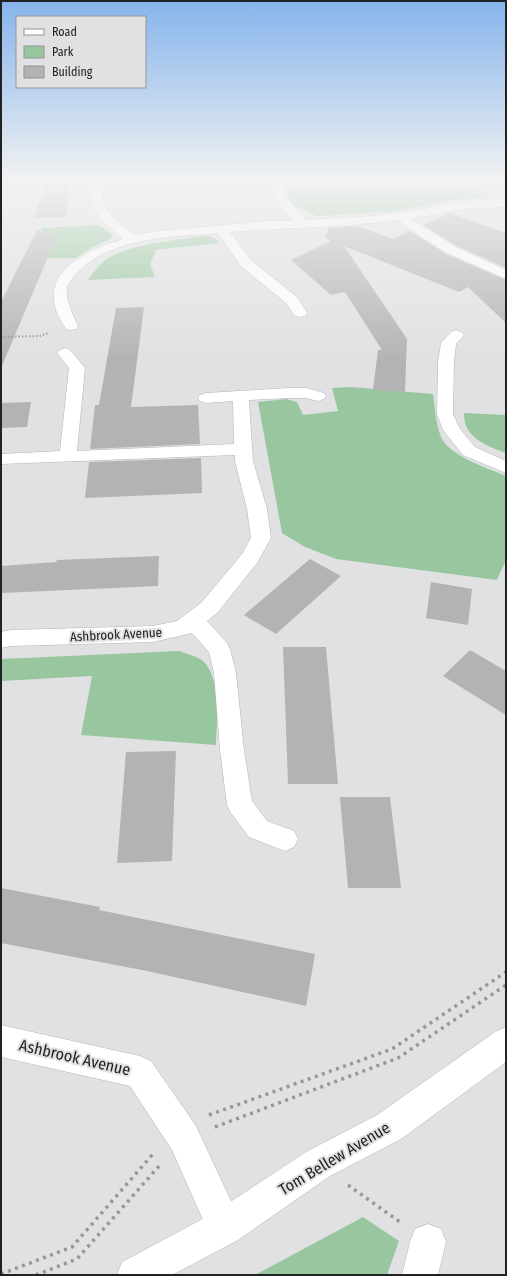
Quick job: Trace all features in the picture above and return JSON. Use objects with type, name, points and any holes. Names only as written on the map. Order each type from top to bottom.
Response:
[{"type":"street","points":[[71,326],[63,309],[60,289],[69,273],[83,260],[106,248],[128,242]]},
{"type":"street","points":[[230,242],[246,263],[275,288],[293,301],[300,313]]},
{"type":"street","points":[[435,242],[460,256],[506,275]]},
{"type":"street","points":[[456,335],[449,343],[446,362],[445,414],[452,430],[469,451],[506,468]]},
{"type":"street","points":[[65,352],[77,368],[68,455]]},
{"type":"street","points":[[206,398],[306,393],[318,396]]},
{"type":"street","name":"Ashbrook Avenue","points":[[1,640],[11,638],[153,634],[183,628],[210,608],[250,558],[261,538],[257,509],[244,461],[241,396]]},
{"type":"street","points":[[1,459],[68,455],[243,449]]},
{"type":"street","points":[[193,620],[219,649],[225,673],[232,750],[240,805],[258,829],[285,839]]},
{"type":"street","name":"Ashbrook Avenue","points":[[1,1041],[140,1072],[180,1132],[225,1227]]},
{"type":"street","name":"Tom Bellew Avenue","points":[[135,1275],[225,1227],[318,1164],[389,1126],[506,1043]]},
{"type":"path","points":[[1,337],[40,336],[71,326]]},
{"type":"path","points":[[1,1274],[72,1247],[180,1132],[392,1049],[506,972]]},
{"type":"path","points":[[36,1275],[78,1259],[180,1132],[398,1058],[506,985]]},
{"type":"path","points":[[318,1164],[424,1258]]},
{"type":"green space","points":[[39,242],[105,242],[76,258],[35,258]]},
{"type":"green space","points":[[166,242],[218,242],[219,243],[156,250],[150,264],[155,277],[88,280],[104,261],[113,255],[151,244]]},
{"type":"green space","points":[[351,387],[433,394],[438,427],[445,444],[460,456],[506,476],[506,560],[497,580],[336,559],[305,547],[282,533],[258,402],[286,399],[297,402],[303,415],[338,411],[332,388]]},
{"type":"green space","points":[[464,413],[506,415],[506,453],[484,444],[477,439],[467,428]]},
{"type":"green space","points":[[179,651],[202,660],[213,679],[217,702],[216,745],[81,735],[92,676],[1,681],[1,659]]},
{"type":"green space","points":[[363,1217],[399,1241],[387,1275],[255,1275]]},
{"type":"building","points":[[31,242],[54,242],[1,368],[1,302]]},
{"type":"building","points":[[330,242],[427,242],[446,254],[506,280],[506,323],[468,287],[459,292],[344,246],[407,339],[405,392],[373,390],[378,350],[382,350],[345,292],[331,295],[291,260]]},
{"type":"building","points":[[450,242],[506,242],[506,268]]},
{"type":"building","points":[[144,307],[131,407],[198,405],[200,444],[90,449],[95,405],[99,405],[116,308]]},
{"type":"building","points":[[31,402],[27,427],[1,428],[1,403]]},
{"type":"building","points":[[201,458],[202,493],[85,498],[89,462]]},
{"type":"building","points":[[159,556],[158,586],[1,593],[1,566],[56,562],[57,560]]},
{"type":"building","points":[[310,559],[341,576],[276,634],[244,615]]},
{"type":"building","points":[[431,582],[472,589],[468,625],[426,618]]},
{"type":"building","points":[[283,647],[326,647],[338,784],[288,784]]},
{"type":"building","points":[[470,650],[506,671],[506,715],[443,676]]},
{"type":"building","points":[[176,751],[172,861],[117,863],[126,752]]},
{"type":"building","points":[[340,797],[390,797],[401,888],[348,888]]},
{"type":"building","points":[[1,888],[100,907],[99,910],[315,954],[306,1006],[147,971],[1,943]]}]
